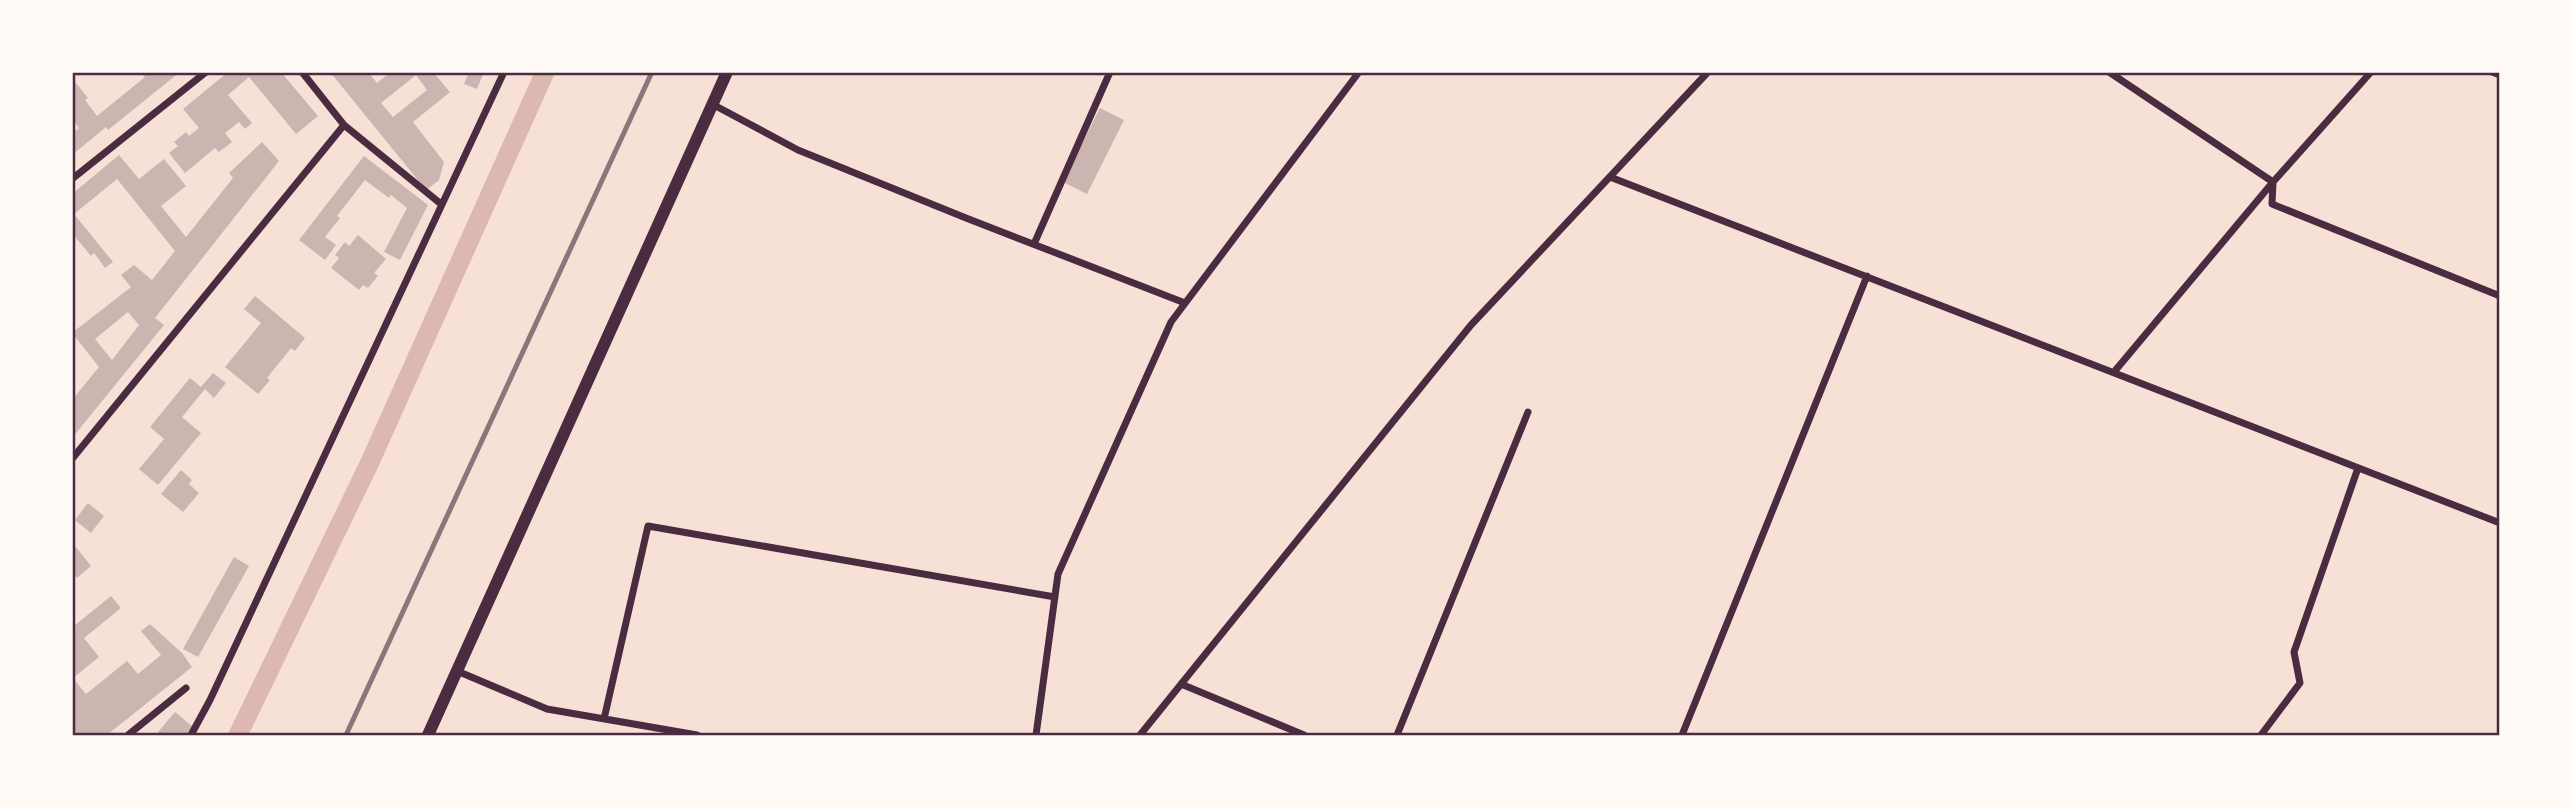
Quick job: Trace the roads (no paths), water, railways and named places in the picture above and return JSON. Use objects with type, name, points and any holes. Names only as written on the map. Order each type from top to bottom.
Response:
[{"type":"main road","points":[[428,735],[727,72]]},
{"type":"street","points":[[72,178],[206,72]]},
{"type":"street","points":[[302,72],[344,125],[441,204]]},
{"type":"street","points":[[191,735],[216,688],[504,72]]},
{"type":"street","points":[[1034,244],[1110,72]]},
{"type":"street","points":[[1036,735],[1058,574],[1171,322],[1359,72]]},
{"type":"street","points":[[1140,735],[1471,325],[1708,72]]},
{"type":"street","points":[[2109,72],[2273,182]]},
{"type":"street","points":[[2115,372],[2273,182],[2371,72]]},
{"type":"street","points":[[2492,72],[2500,75]]},
{"type":"street","points":[[712,104],[798,150],[1185,303]]},
{"type":"street","points":[[72,459],[344,125]]},
{"type":"street","points":[[1610,177],[2500,523]]},
{"type":"street","points":[[2273,182],[2272,204],[2500,296]]},
{"type":"street","points":[[1682,735],[1867,276]]},
{"type":"street","points":[[1397,735],[1528,412]]},
{"type":"street","points":[[2261,735],[2300,682],[2294,652],[2358,468]]},
{"type":"street","points":[[604,719],[648,526],[1055,597]]},
{"type":"street","points":[[457,671],[547,709],[697,735]]},
{"type":"street","points":[[1181,684],[1304,735]]},
{"type":"street","points":[[128,735],[186,688]]},
{"type":"waterway","points":[[238,735],[370,462],[545,72]]},
{"type":"railway","points":[[346,735],[652,72]]}]
